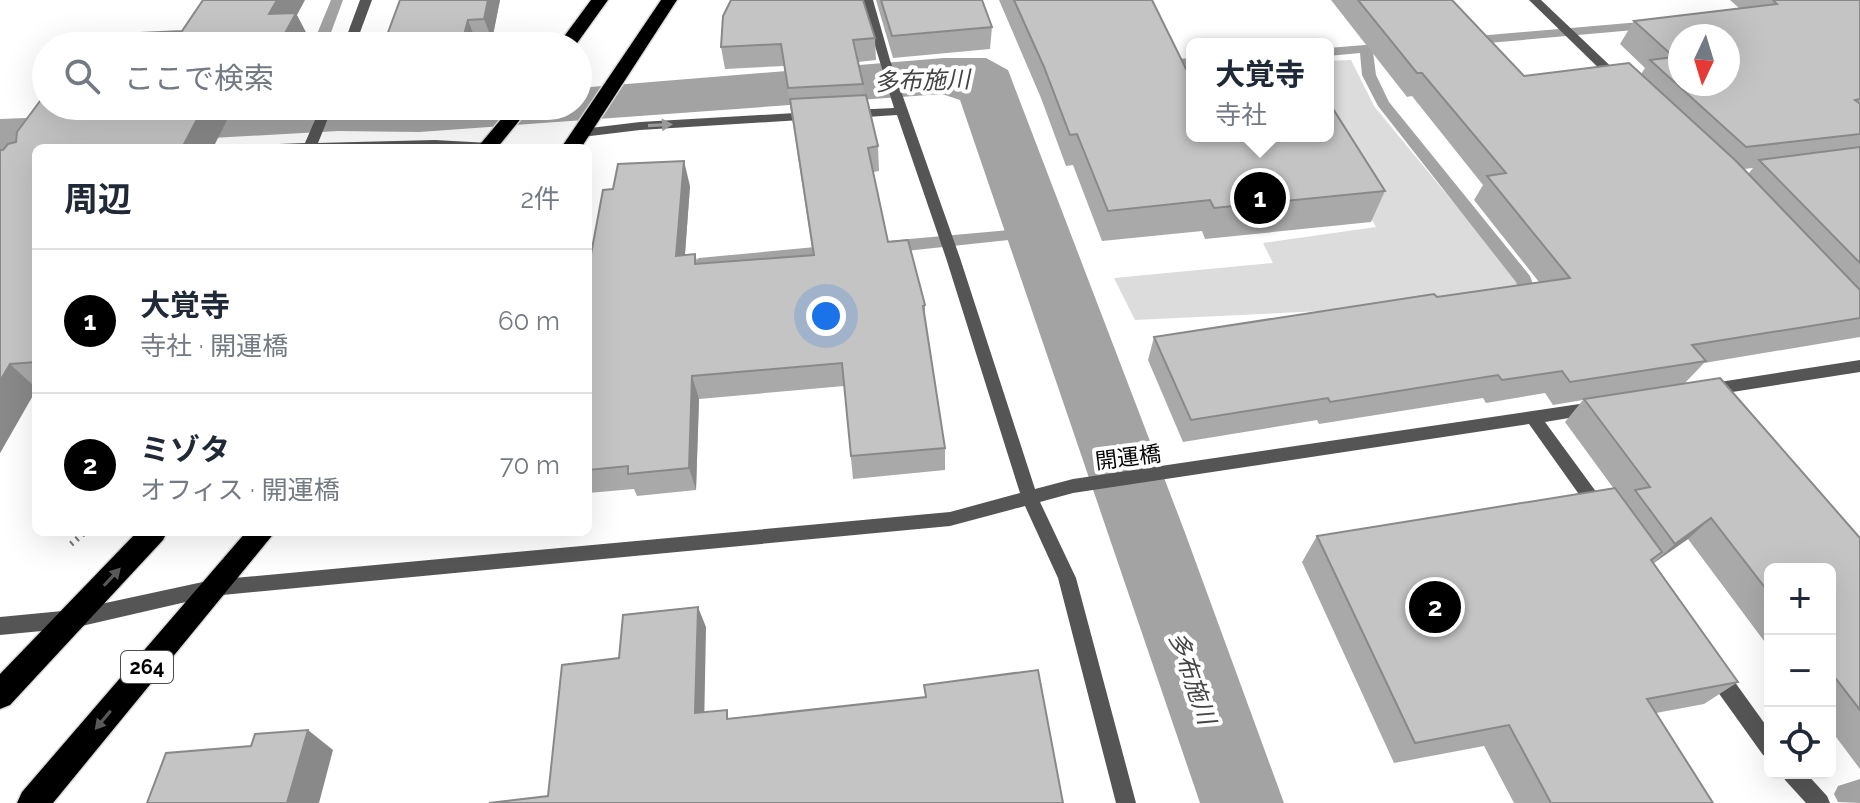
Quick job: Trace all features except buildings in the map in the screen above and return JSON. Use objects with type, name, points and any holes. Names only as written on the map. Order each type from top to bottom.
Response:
[{"type":"highway","points":[[576,32],[600,0]]},
{"type":"highway","points":[[592,118],[669,0]]},
{"type":"highway","points":[[492,143],[511,120]]},
{"type":"highway","points":[[576,141],[591,120]]},
{"type":"highway","points":[[0,695],[150,536]]},
{"type":"highway","name":"264","points":[[33,803],[258,536]]},
{"type":"street","points":[[354,32],[366,0]]},
{"type":"street","points":[[867,0],[884,60],[953,258],[1030,499],[1067,578],[1126,803]]},
{"type":"street","points":[[1535,0],[1624,86]]},
{"type":"street","points":[[841,115],[901,107]]},
{"type":"street","points":[[576,141],[640,126],[825,115]]},
{"type":"street","points":[[311,144],[321,120]]},
{"type":"street","points":[[435,144],[492,143]]},
{"type":"street","points":[[1691,392],[1860,366]]},
{"type":"street","name":"開運橋","points":[[0,626],[73,619],[212,588],[950,519],[1073,486],[1189,471],[1612,405]]},
{"type":"street","points":[[1533,417],[1606,519]]},
{"type":"street","points":[[1706,659],[1764,740]]},
{"type":"street","points":[[1798,779],[1820,803]]},
{"type":"path","points":[[71,544],[81,536]]},
{"type":"shaded area","points":[[1351,60],[1374,106],[1523,287],[1406,307],[1135,320],[1114,278],[1273,263],[1263,243],[1376,227],[1326,142],[1334,142],[1334,61]]},
{"type":"water","name":"多布施川","points":[[944,58],[986,58],[1008,70],[1184,530],[1284,803],[1200,803],[960,100],[942,94],[592,119],[592,87]]},
{"type":"water","points":[[0,119],[584,120],[419,132],[338,131],[107,144],[32,144],[32,148],[0,150]]},
{"type":"waterway","points":[[324,32],[337,0]]},
{"type":"waterway","points":[[1466,41],[1652,25]]},
{"type":"waterway","points":[[1334,52],[1377,48]]},
{"type":"waterway","points":[[1366,49],[1369,75],[1383,103],[1524,280],[1528,292],[1514,294]]},
{"type":"waterway","points":[[1161,64],[1186,62]]},
{"type":"waterway","points":[[887,247],[1032,233]]},
{"type":"waterway","points":[[699,264],[837,251]]},
{"type":"waterway","points":[[1846,794],[1860,791]]},
{"type":"place","name":"大覚寺","points":[[1260,198]]},
{"type":"place","name":"ミゾタ","points":[[1435,607]]}]
